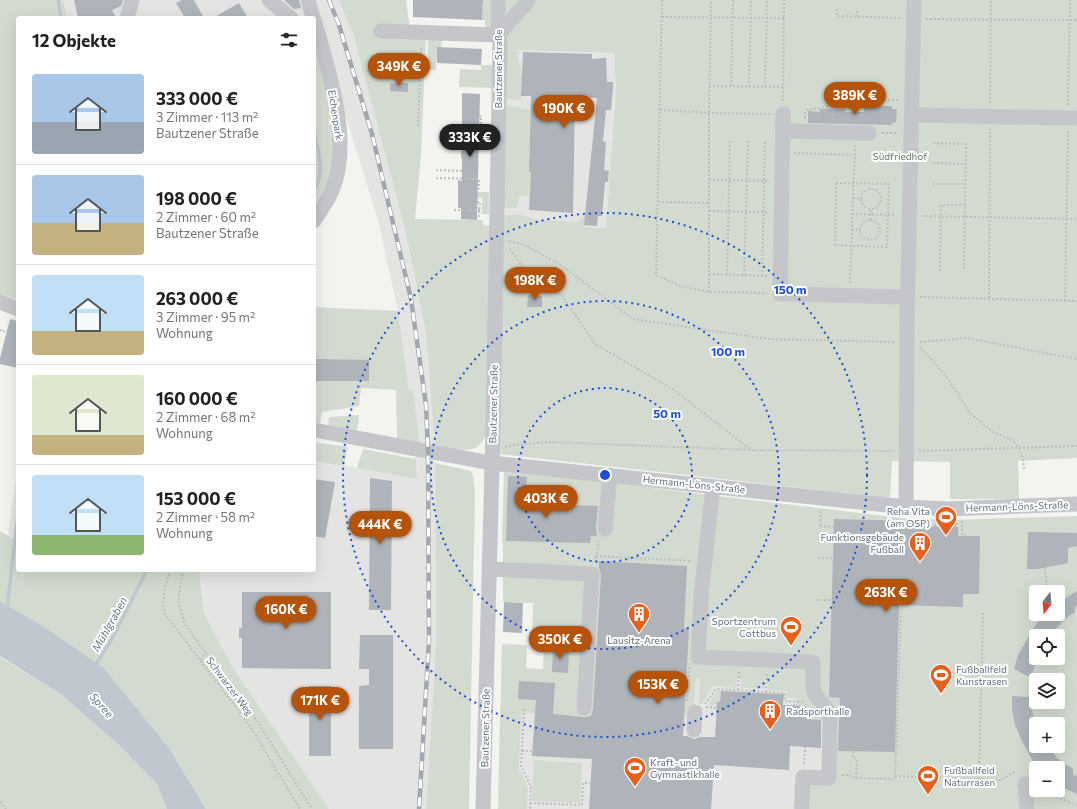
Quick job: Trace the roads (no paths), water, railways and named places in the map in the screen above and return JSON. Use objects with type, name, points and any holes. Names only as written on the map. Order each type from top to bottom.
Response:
[{"type":"street","points":[[128,16],[132,0]]},
{"type":"street","points":[[270,0],[288,16]]},
{"type":"street","name":"Eichenpark","points":[[308,0],[312,16]]},
{"type":"street","name":"Bautzener Straße","points":[[483,809],[490,569],[491,463],[499,238],[500,41],[498,35],[498,0]]},
{"type":"street","points":[[381,31],[498,35],[528,0]]},
{"type":"street","points":[[906,507],[907,342],[914,0]]},
{"type":"street","name":"Eichenpark","points":[[316,29],[326,61],[338,120],[340,152],[333,189],[316,219]]},
{"type":"street","points":[[783,114],[784,131],[780,294],[908,297]]},
{"type":"street","points":[[912,116],[1073,118]]},
{"type":"street","points":[[784,131],[860,128]]},
{"type":"street","points":[[0,302],[16,308]]},
{"type":"street","name":"Hermann-Löns-Straße","points":[[316,430],[491,463],[906,507],[948,509],[1077,504]]},
{"type":"street","points":[[604,529],[610,475]]},
{"type":"street","points":[[713,487],[701,596],[698,657],[813,662],[813,688],[815,694],[827,709],[830,720],[829,778],[803,777],[802,809]]},
{"type":"street","points":[[490,569],[592,574],[584,708]]},
{"type":"street","points":[[694,730],[695,712]]},
{"type":"street","points":[[1027,809],[1029,797]]},
{"type":"water","name":"Spree","points":[[0,601],[40,624],[103,667],[169,748],[206,809],[167,809],[157,784],[119,745],[62,695],[0,656]]},
{"type":"waterway","name":"Mühlgraben","points":[[58,0],[61,16]]},
{"type":"waterway","name":"Mühlgraben","points":[[316,141],[320,162],[319,177],[316,187]]},
{"type":"waterway","points":[[7,609],[16,531]]},
{"type":"waterway","name":"Mühlgraben","points":[[95,666],[112,639],[146,572]]},
{"type":"railway","points":[[329,0],[339,25],[372,134],[411,299],[426,405],[428,451],[429,641],[419,809]]},
{"type":"place","name":"Reha Vita (am OSP)","points":[[946,536]]},
{"type":"place","name":"Funktionsgebäude Fußball","points":[[920,562]]},
{"type":"place","name":"Lausitz-Arena","points":[[639,634]]},
{"type":"place","name":"Sportzentrum Cottbus","points":[[791,646]]},
{"type":"place","name":"Fußballfeld Kunstrasen","points":[[941,694]]},
{"type":"place","name":"Radsporthalle","points":[[770,730]]},
{"type":"place","name":"Kraft- und Gymnastikhalle","points":[[635,788]]},
{"type":"place","name":"Fußballfeld Naturrasen","points":[[928,796]]},
{"type":"park label","name":"Südfriedhof","points":[[900,156]]}]
